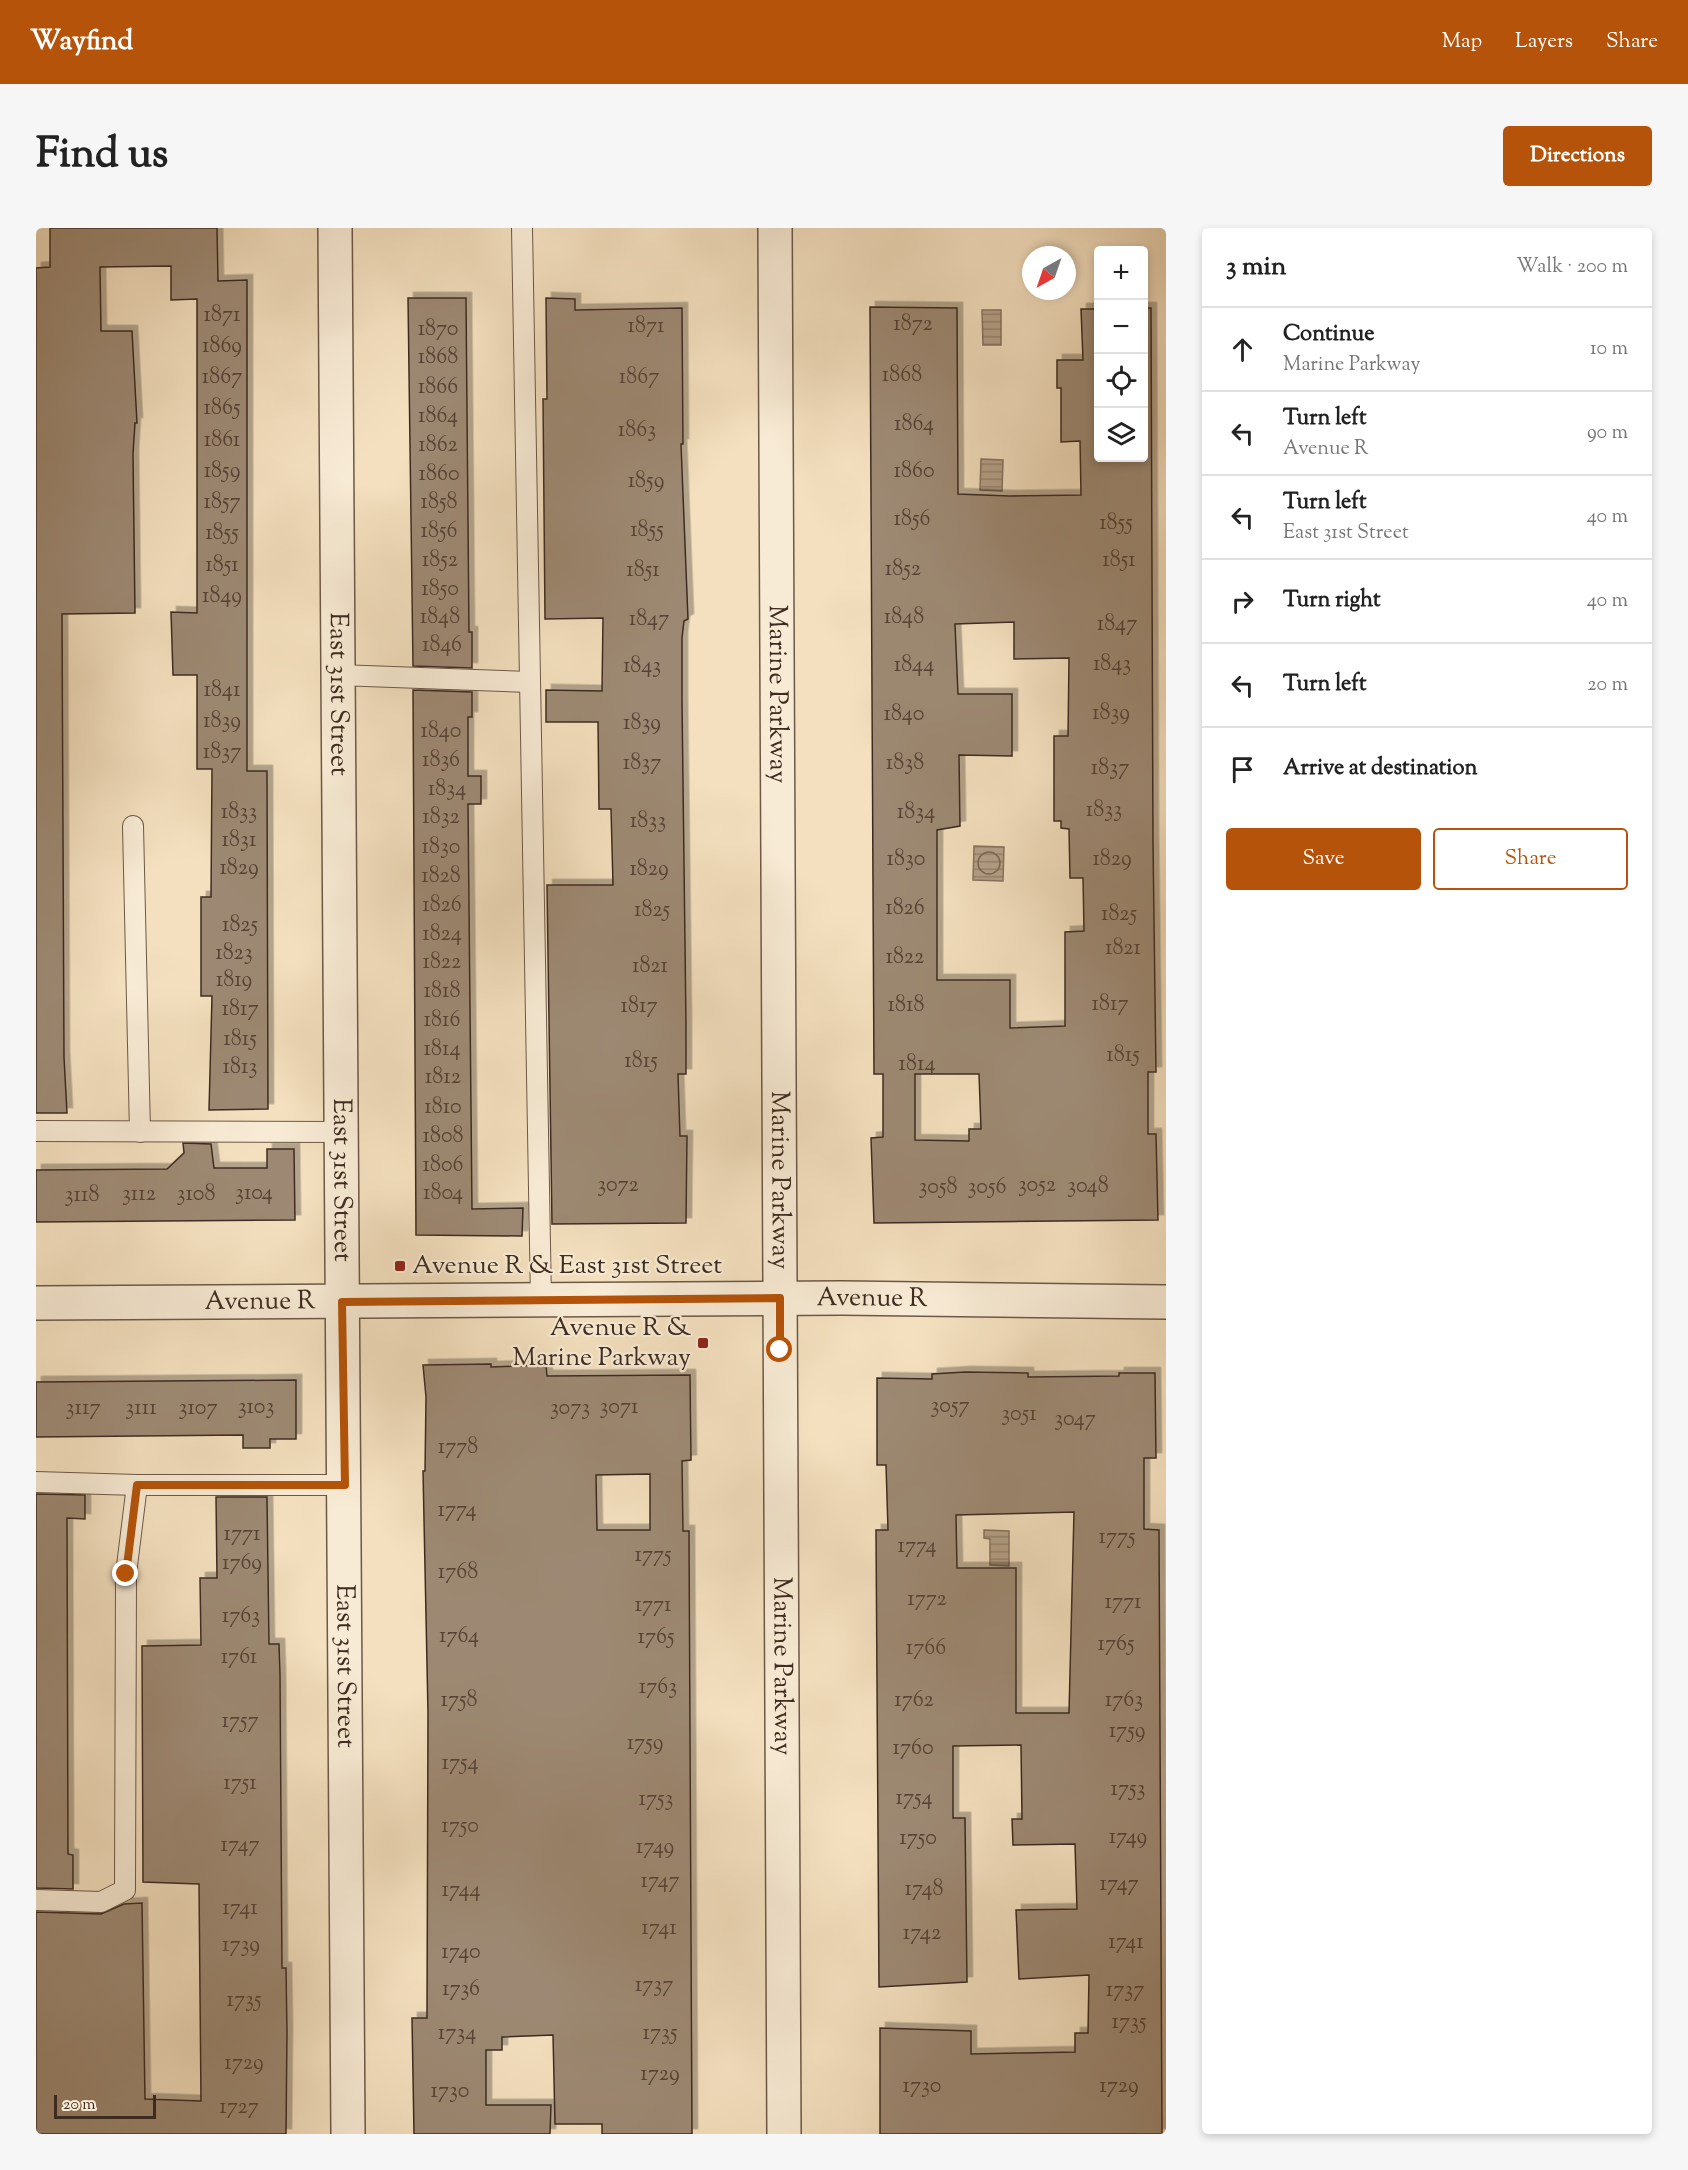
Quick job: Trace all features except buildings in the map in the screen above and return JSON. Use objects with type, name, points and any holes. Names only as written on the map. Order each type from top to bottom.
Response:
[{"type":"street","name":"East 31st Street","points":[[335,228],[348,2134]]},
{"type":"street","name":"Marine Parkway","points":[[776,228],[784,2134]]},
{"type":"street","name":"Avenue R","points":[[36,1303],[780,1298],[1166,1302]]},
{"type":"lane","points":[[522,228],[541,1301]]},
{"type":"lane","points":[[338,675],[530,682]]},
{"type":"lane","points":[[133,826],[140,1132]]},
{"type":"lane","points":[[36,1131],[340,1132]]},
{"type":"lane","points":[[36,1482],[137,1485],[345,1485]]},
{"type":"lane","points":[[36,1900],[101,1902],[125,1890],[126,1574],[137,1485]]},
{"type":"water","points":[[982,310],[1001,310],[1001,345],[983,345]]},
{"type":"water","points":[[981,459],[1003,460],[1002,491],[980,490]]},
{"type":"water","points":[[974,846],[1004,847],[1003,881],[973,880]]},
{"type":"water","points":[[984,1530],[1009,1531],[1009,1566],[990,1565],[990,1539],[984,1538]]},
{"type":"place","name":"Avenue R & East 31st Street","points":[[400,1266]]},
{"type":"place","name":"Avenue R & Marine Parkway","points":[[703,1343]]},
{"type":"route","points":[[126,1574],[137,1485],[345,1485],[342,1302],[780,1298],[780,1350]]}]
